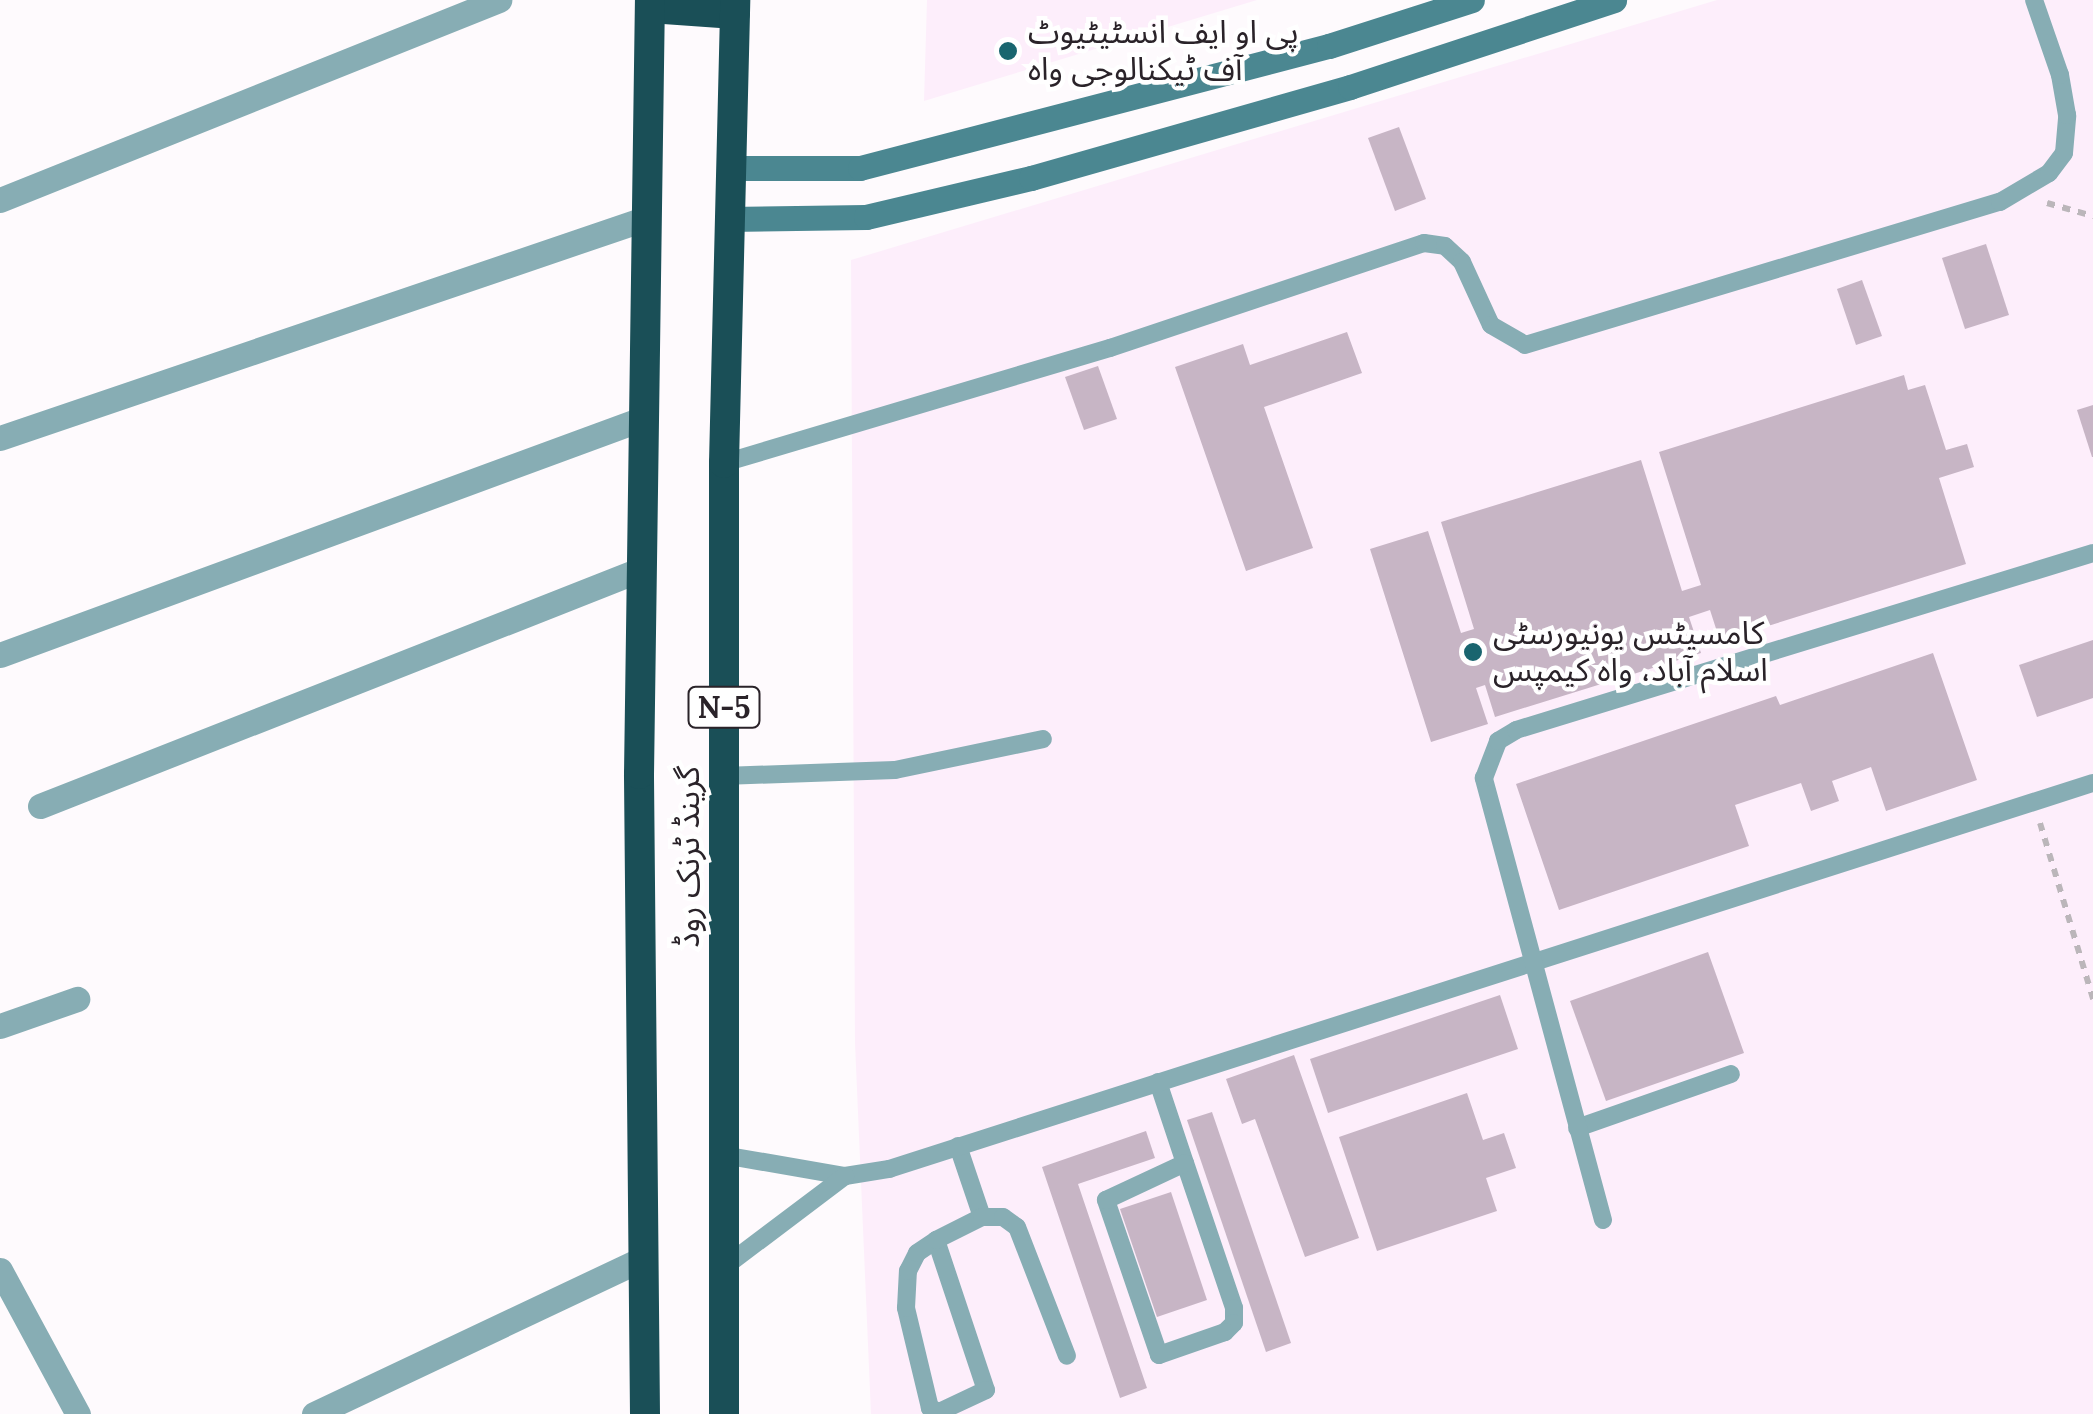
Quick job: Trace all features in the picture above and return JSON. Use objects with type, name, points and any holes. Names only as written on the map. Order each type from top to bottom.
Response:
[{"type":"highway","name":"گرینڈ ٹرنک روڈ","points":[[645,1414],[642,569],[650,4]]},
{"type":"highway","points":[[650,4],[735,7]]},
{"type":"highway","name":"گرینڈ ٹرنک روڈ","points":[[724,1414],[724,464],[735,7]]},
{"type":"street","points":[[0,200],[499,0]]},
{"type":"street","points":[[730,168],[860,168],[1329,46],[1472,0]]},
{"type":"street","points":[[727,219],[866,217],[1031,178],[1350,87],[1614,0]]},
{"type":"street","points":[[0,438],[647,218]]},
{"type":"street","points":[[0,656],[644,418]]},
{"type":"street","points":[[40,806],[642,569]]},
{"type":"street","points":[[0,1026],[77,999]]},
{"type":"street","points":[[314,1414],[644,1258]]},
{"type":"street","points":[[0,1270],[9,1306],[78,1414]]},
{"type":"lane","points":[[724,464],[1110,348],[1424,244],[1446,246],[1462,262],[1492,325],[1525,345],[2023,190],[2064,153],[2067,115],[2034,0]]},
{"type":"lane","points":[[1603,1220],[1529,960],[1484,778],[1498,741],[1516,730],[2093,553]]},
{"type":"lane","points":[[723,776],[894,770],[1043,738]]},
{"type":"lane","points":[[723,1268],[788,1212],[845,1176],[958,1146],[1529,960],[2093,783]]},
{"type":"lane","points":[[1577,1128],[1732,1074]]},
{"type":"lane","points":[[1158,1082],[1186,1163],[1234,1322],[1159,1355],[1106,1200],[1186,1163]]},
{"type":"lane","points":[[958,1146],[982,1216]]},
{"type":"lane","points":[[723,1155],[845,1176]]},
{"type":"lane","points":[[936,1240],[986,1380],[978,1396],[939,1412],[925,1398],[904,1288],[917,1254],[936,1240],[982,1216],[1003,1216],[1017,1227],[1066,1356]]},
{"type":"path","points":[[2023,190],[2061,210],[2093,216]]},
{"type":"path","points":[[2034,802],[2093,999]]},
{"type":"shaded area","name":"پی او ایف انسٹیٹیوٹ آف ٹیکنالوجی واہ","points":[[927,0],[1257,0],[924,101]]},
{"type":"shaded area","name":"کامسیٹس یونیورسٹی اسلام آباد، واہ کیمپس","points":[[1717,0],[2093,0],[2093,1414],[871,1414],[855,1043],[851,260]]},
{"type":"building","points":[[1399,127],[1426,199],[1395,211],[1368,138]]},
{"type":"building","points":[[1986,244],[2009,315],[1965,329],[1942,258]]},
{"type":"building","points":[[1862,280],[1882,336],[1856,345],[1837,289]]},
{"type":"building","points":[[1347,332],[1362,373],[1264,407],[1313,548],[1246,571],[1175,367],[1243,344],[1250,365]]},
{"type":"building","points":[[1098,366],[1117,419],[1084,430],[1065,377]]},
{"type":"building","points":[[1904,375],[1908,390],[1925,385],[1946,450],[1967,444],[1974,467],[1939,478],[1966,564],[1720,641],[1710,610],[1689,617],[1701,653],[1495,717],[1485,685],[1476,688],[1488,724],[1431,742],[1370,549],[1428,531],[1461,633],[1474,629],[1441,522],[1641,460],[1682,591],[1701,585],[1659,452]]},
{"type":"building","points":[[2093,405],[2093,457],[2092,457],[2077,410]]},
{"type":"building","points":[[2093,640],[2093,698],[2037,717],[2019,665]]},
{"type":"building","points":[[1933,653],[1977,780],[1886,811],[1871,767],[1832,781],[1839,801],[1811,811],[1801,783],[1735,805],[1749,846],[1559,910],[1516,784],[1776,696],[1780,705]]},
{"type":"building","points":[[1708,952],[1744,1053],[1606,1101],[1570,1001]]},
{"type":"building","points":[[1500,995],[1518,1049],[1328,1113],[1310,1059]]},
{"type":"building","points":[[1294,1055],[1359,1238],[1305,1257],[1255,1119],[1242,1124],[1226,1079]]},
{"type":"building","points":[[1467,1093],[1483,1140],[1504,1133],[1516,1168],[1486,1178],[1497,1211],[1377,1251],[1339,1137]]},
{"type":"building","points":[[1212,1112],[1291,1343],[1266,1352],[1187,1120]]},
{"type":"building","points":[[1146,1131],[1155,1158],[1078,1184],[1147,1388],[1120,1398],[1042,1167]]},
{"type":"building","points":[[1171,1192],[1207,1300],[1157,1317],[1120,1209]]},
{"type":"place","name":"پی او ایف انسٹیٹیوٹ آف ٹیکنالوجی واہ","points":[[1008,51]]},
{"type":"place","name":"کامسیٹس یونیورسٹی اسلام آباد، واہ کیمپس","points":[[1473,652]]}]
